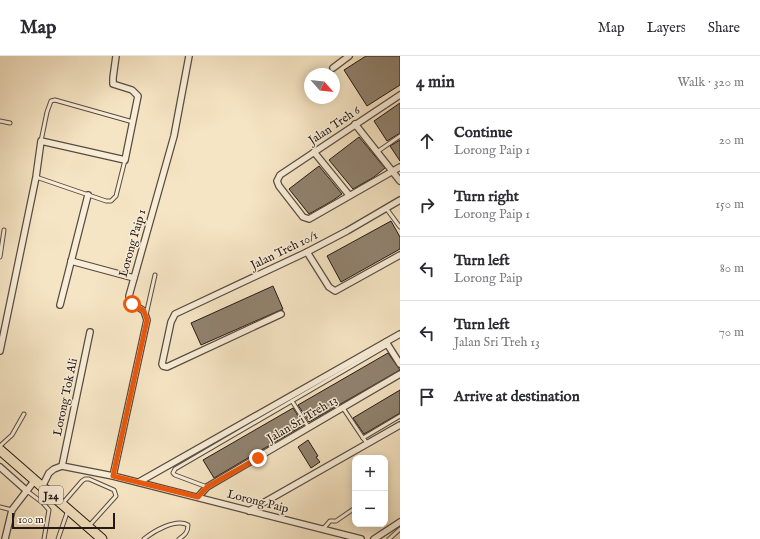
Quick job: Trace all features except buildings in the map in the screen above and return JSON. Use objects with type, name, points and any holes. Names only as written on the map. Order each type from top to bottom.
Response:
[{"type":"main road","name":"J24","points":[[0,450],[102,539]]},
{"type":"street","points":[[0,351],[42,141],[125,160],[138,96],[132,90],[114,84],[112,78],[116,56]]},
{"type":"street","name":"Lorong Paip 1","points":[[146,314],[129,300],[174,136],[189,56]]},
{"type":"street","points":[[333,68],[349,56]]},
{"type":"street","name":"Jalan Treh 6","points":[[349,195],[309,219],[303,217],[279,186],[277,181],[280,175],[400,95]]},
{"type":"street","points":[[355,124],[400,181]]},
{"type":"street","points":[[314,152],[349,195],[400,167]]},
{"type":"street","points":[[60,305],[88,195]]},
{"type":"street","name":"Jalan Treh 10/1","points":[[281,314],[167,367],[162,364],[171,322],[175,314],[307,252],[400,200]]},
{"type":"street","points":[[307,252],[329,287],[335,291],[400,255]]},
{"type":"street","points":[[71,261],[134,278]]},
{"type":"street","points":[[113,476],[146,327],[146,314]]},
{"type":"street","name":"Lorong Tok Ali","points":[[62,466],[90,332]]},
{"type":"street","points":[[138,482],[387,344],[400,334]]},
{"type":"street","points":[[387,344],[400,364]]},
{"type":"street","name":"Jalan Sri Treh 13","points":[[198,497],[207,487],[400,374]]},
{"type":"street","points":[[249,510],[400,425]]},
{"type":"street","points":[[42,487],[49,472],[62,466]]},
{"type":"street","name":"Lorong Paip","points":[[62,466],[138,482],[361,539]]},
{"type":"street","points":[[0,467],[27,490]]},
{"type":"street","points":[[5,539],[12,510],[35,480]]},
{"type":"street","points":[[374,539],[400,522]]},
{"type":"lane","points":[[42,141],[47,112],[51,101],[55,100],[133,122]]},
{"type":"lane","points":[[0,121],[10,123]]},
{"type":"lane","points":[[377,152],[400,136]]},
{"type":"lane","points":[[36,177],[106,201],[112,201],[116,196],[125,160]]},
{"type":"lane","points":[[386,208],[400,227]]},
{"type":"lane","points":[[0,257],[4,230]]},
{"type":"lane","points":[[146,314],[155,275]]},
{"type":"lane","points":[[207,487],[175,475],[173,472],[175,469],[387,344]]},
{"type":"lane","points":[[292,401],[309,428]]},
{"type":"lane","points":[[343,408],[368,444]]},
{"type":"lane","points":[[0,446],[12,435],[24,414]]},
{"type":"lane","points":[[363,438],[400,416]]},
{"type":"lane","points":[[58,539],[65,507],[82,481],[85,479],[89,479],[114,490],[116,496],[88,527]]},
{"type":"lane","points":[[27,490],[49,510],[44,539]]},
{"type":"lane","points":[[0,507],[12,510]]},
{"type":"lane","points":[[323,530],[330,522],[336,521],[352,510]]},
{"type":"lane","points":[[144,539],[164,527],[184,523],[188,525],[188,530],[184,536],[179,539]]},
{"type":"lane","points":[[389,539],[400,529]]},
{"type":"route","points":[[132,304],[144,311],[147,320],[113,476],[198,497],[207,487],[258,458]]}]
